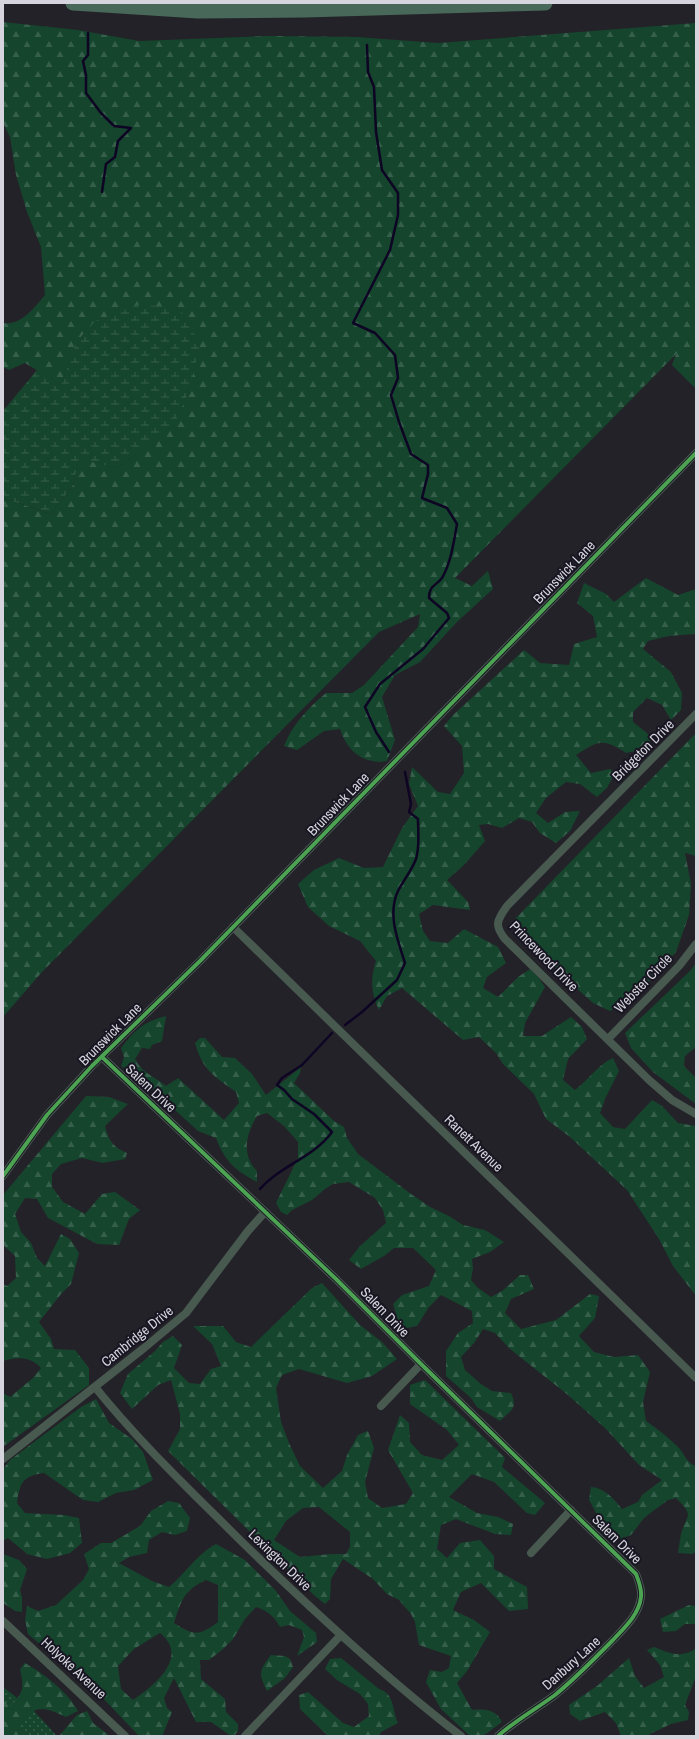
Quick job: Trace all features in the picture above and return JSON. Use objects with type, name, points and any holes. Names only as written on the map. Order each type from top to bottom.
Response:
[{"type":"highway","points":[[73,3],[198,11],[305,10],[545,3]]},
{"type":"street","name":"Brunswick Lane","points":[[3,1176],[48,1115],[102,1057],[233,927],[696,453]]},
{"type":"street","name":"Bridgeton Drive","points":[[608,804],[696,714]]},
{"type":"street","name":"Princewood Drive","points":[[608,804],[507,906],[500,915],[497,924],[499,932],[505,940],[672,1100],[696,1114]]},
{"type":"street","name":"Ranett Avenue","points":[[233,927],[696,1378]]},
{"type":"street","name":"Webster Circle","points":[[608,1039],[679,966],[696,944]]},
{"type":"street","name":"Salem Drive","points":[[102,1057],[336,1278],[421,1364],[636,1574],[641,1592]]},
{"type":"street","name":"Cambridge Drive","points":[[3,1459],[186,1313],[248,1231],[265,1212]]},
{"type":"street","points":[[380,1406],[421,1364]]},
{"type":"street","name":"Lexington Drive","points":[[95,1387],[168,1470],[341,1635],[399,1686],[461,1736]]},
{"type":"street","points":[[531,1553],[571,1510]]},
{"type":"street","name":"Danbury Lane","points":[[498,1736],[519,1718],[554,1695],[580,1674],[634,1615],[638,1608],[641,1592]]},
{"type":"street","name":"Holyoke Avenue","points":[[3,1621],[125,1736]]},
{"type":"street","points":[[245,1736],[341,1635]]},
{"type":"green space","points":[[3,22],[78,30],[139,41],[270,36],[356,37],[438,43],[696,23],[696,389],[672,365],[676,354],[455,578],[472,586],[488,571],[493,589],[457,622],[420,662],[395,675],[382,697],[395,740],[387,761],[371,761],[358,755],[347,744],[340,729],[324,731],[297,750],[284,746],[296,724],[313,704],[326,693],[352,693],[364,685],[418,627],[420,614],[379,632],[42,972],[3,1017],[3,498],[51,514],[73,485],[79,458],[117,468],[171,429],[189,392],[69,364],[61,385],[25,363],[9,370],[3,367],[3,323],[16,322],[22,319],[45,295],[41,247],[27,212],[16,175],[10,137],[3,123]]},
{"type":"green space","points":[[140,304],[180,309],[200,344],[189,392],[172,429],[117,468],[79,459],[73,485],[51,514],[3,498],[3,411],[37,370],[61,385],[77,341],[95,321]]},
{"type":"green space","points":[[646,578],[678,595],[696,589],[696,634],[669,636],[648,641],[643,649],[671,672],[682,693],[681,710],[671,720],[662,705],[647,698],[633,712],[633,722],[647,733],[651,740],[644,749],[626,753],[612,745],[601,743],[590,746],[576,755],[591,773],[610,769],[615,773],[607,788],[597,797],[580,784],[566,782],[546,798],[536,813],[548,823],[565,812],[580,811],[570,831],[556,843],[540,833],[532,822],[519,818],[502,828],[488,824],[479,825],[485,841],[464,865],[447,880],[468,902],[470,910],[433,905],[419,914],[423,931],[430,941],[448,943],[464,929],[498,947],[506,963],[487,977],[483,988],[498,997],[518,977],[530,969],[538,977],[545,987],[525,1023],[523,1036],[542,1036],[571,1017],[582,1027],[587,1039],[568,1059],[563,1080],[575,1090],[598,1068],[613,1058],[619,1071],[605,1099],[600,1113],[613,1127],[625,1129],[652,1100],[662,1106],[678,1123],[696,1126],[696,1296],[673,1266],[659,1239],[627,1190],[570,1137],[546,1119],[534,1094],[503,1064],[496,1053],[479,1037],[463,1040],[402,988],[387,996],[379,1010],[374,998],[372,986],[376,961],[360,941],[329,926],[308,907],[298,884],[314,870],[339,858],[364,868],[383,867],[402,828],[418,806],[409,784],[412,767],[438,792],[450,794],[464,773],[462,746],[444,726],[453,715],[524,650],[540,663],[569,665],[574,644],[597,637],[593,616],[577,603],[584,583],[606,594],[614,602]]},
{"type":"green space","points":[[696,733],[696,856],[685,853],[691,884],[689,915],[676,952],[640,992],[610,1011],[593,1003],[554,968],[515,919]]},
{"type":"green space","points":[[696,963],[696,1047],[685,1056],[684,1066],[696,1078],[696,1104],[653,1072],[631,1048],[625,1033],[690,971]]},
{"type":"green space","points":[[166,1016],[162,1041],[152,1045],[150,1049],[142,1048],[135,1059],[145,1071],[166,1086],[178,1078],[224,1120],[239,1103],[236,1092],[215,1077],[206,1067],[195,1043],[200,1038],[205,1038],[222,1057],[235,1058],[252,1074],[266,1095],[301,1067],[300,1073],[294,1083],[334,1121],[344,1127],[347,1138],[358,1154],[430,1207],[463,1225],[485,1230],[504,1242],[490,1252],[472,1259],[473,1268],[471,1280],[478,1288],[491,1297],[502,1291],[520,1275],[528,1275],[534,1289],[511,1299],[505,1313],[521,1329],[556,1320],[590,1294],[599,1296],[595,1318],[579,1336],[594,1352],[614,1357],[638,1355],[650,1372],[643,1402],[646,1421],[659,1430],[679,1448],[688,1461],[696,1466],[696,1552],[692,1554],[678,1553],[681,1534],[688,1512],[676,1498],[668,1500],[644,1518],[631,1535],[617,1540],[604,1527],[589,1500],[591,1487],[601,1489],[622,1509],[638,1502],[642,1495],[662,1480],[639,1465],[606,1429],[568,1395],[510,1349],[495,1333],[483,1329],[474,1343],[461,1357],[465,1370],[481,1384],[492,1391],[511,1393],[514,1403],[512,1409],[500,1421],[477,1407],[471,1398],[446,1376],[446,1351],[458,1333],[473,1323],[472,1311],[441,1295],[429,1307],[417,1326],[407,1328],[398,1320],[393,1304],[402,1295],[429,1286],[436,1270],[413,1248],[394,1248],[384,1256],[361,1269],[349,1260],[360,1246],[386,1223],[383,1210],[375,1198],[349,1182],[333,1184],[312,1200],[292,1210],[287,1215],[281,1212],[276,1203],[298,1158],[298,1142],[284,1126],[267,1113],[257,1116],[253,1123],[248,1137],[247,1151],[252,1165],[257,1171],[257,1182],[237,1169],[227,1159],[216,1138],[198,1131],[142,1080],[121,1066],[124,1057],[121,1048],[131,1036],[145,1024]]},
{"type":"green space","points":[[86,1096],[109,1097],[128,1104],[105,1126],[112,1143],[127,1153],[125,1159],[103,1163],[82,1158],[61,1164],[52,1174],[52,1187],[63,1202],[85,1214],[102,1194],[115,1192],[140,1210],[129,1219],[119,1245],[97,1244],[48,1218],[37,1199],[25,1198],[15,1214],[21,1232],[31,1243],[37,1258],[45,1266],[61,1234],[70,1239],[79,1253],[71,1284],[61,1294],[39,1322],[51,1339],[54,1349],[75,1350],[89,1368],[89,1385],[4,1446],[3,1393],[10,1397],[33,1378],[41,1368],[33,1361],[24,1358],[3,1361],[3,1284],[7,1286],[16,1278],[15,1256],[3,1245],[3,1195]]},
{"type":"green space","points":[[322,1283],[360,1325],[382,1342],[397,1359],[372,1376],[347,1383],[299,1369],[282,1375],[276,1388],[281,1422],[300,1466],[323,1488],[342,1471],[347,1455],[358,1435],[368,1431],[374,1448],[365,1482],[368,1498],[382,1508],[406,1504],[413,1493],[388,1450],[400,1415],[409,1423],[410,1442],[422,1455],[442,1460],[459,1445],[447,1430],[410,1404],[410,1385],[425,1380],[505,1458],[502,1467],[545,1503],[535,1515],[527,1513],[494,1482],[472,1474],[449,1497],[477,1513],[498,1517],[513,1524],[511,1535],[495,1534],[456,1519],[441,1525],[437,1549],[447,1558],[460,1543],[480,1540],[494,1556],[494,1569],[527,1587],[528,1609],[509,1611],[481,1583],[461,1592],[453,1610],[474,1620],[490,1632],[467,1671],[457,1683],[472,1710],[485,1710],[493,1712],[502,1722],[483,1736],[470,1736],[441,1709],[426,1682],[430,1670],[442,1672],[449,1668],[451,1656],[419,1645],[415,1622],[411,1614],[399,1600],[387,1594],[373,1579],[343,1559],[331,1579],[330,1599],[325,1604],[315,1596],[168,1451],[180,1429],[180,1414],[171,1380],[158,1385],[132,1409],[120,1393],[128,1374],[155,1351],[163,1342],[173,1336],[182,1345],[174,1368],[189,1383],[200,1384],[211,1369],[221,1366],[212,1344],[193,1326],[223,1326],[236,1342],[251,1347],[312,1288]],"holes":[[[319,1507],[350,1532],[350,1547],[346,1554],[300,1557],[274,1540],[286,1521],[303,1508]]]},
{"type":"green space","points":[[96,1399],[109,1423],[132,1439],[143,1452],[153,1480],[134,1490],[116,1493],[98,1502],[83,1500],[44,1473],[31,1476],[21,1485],[17,1503],[25,1513],[64,1515],[79,1518],[82,1543],[70,1553],[47,1559],[27,1554],[8,1538],[3,1541],[3,1469],[10,1460],[81,1407]]},
{"type":"green space","points":[[168,1501],[179,1503],[190,1518],[187,1531],[175,1535],[162,1532],[149,1540],[147,1553],[129,1557],[119,1563],[152,1581],[169,1587],[197,1558],[216,1544],[245,1560],[276,1591],[290,1611],[316,1633],[317,1642],[297,1656],[304,1637],[302,1630],[289,1625],[280,1627],[270,1614],[256,1607],[245,1619],[233,1639],[222,1650],[209,1660],[200,1660],[201,1679],[225,1699],[226,1712],[238,1724],[238,1731],[234,1736],[231,1736],[211,1722],[196,1722],[174,1678],[164,1698],[167,1708],[172,1712],[162,1736],[139,1736],[100,1695],[28,1634],[25,1620],[27,1606],[38,1611],[56,1605],[83,1580],[89,1569],[84,1554],[101,1543],[111,1543],[140,1526],[151,1511]],"holes":[[[206,1580],[218,1585],[218,1622],[206,1630],[196,1633],[174,1623],[184,1597],[193,1588]],[[160,1633],[168,1642],[171,1652],[170,1661],[166,1670],[159,1679],[133,1700],[121,1689],[118,1666],[134,1649]]]},
{"type":"green space","points":[[3,1554],[19,1560],[27,1569],[20,1590],[22,1597],[22,1612],[15,1611],[3,1603]]},
{"type":"green space","points":[[689,1605],[696,1606],[696,1624],[685,1624],[676,1631],[663,1632],[660,1619]]},
{"type":"green space","points":[[654,1647],[675,1654],[686,1653],[696,1648],[696,1676],[685,1705],[689,1712],[688,1720],[671,1724],[646,1736],[621,1736],[616,1723],[605,1712],[580,1721],[570,1714],[569,1705],[597,1686],[629,1658],[635,1676],[644,1688],[664,1677],[660,1665],[647,1650]]},
{"type":"green space","points":[[271,1655],[285,1656],[290,1659],[293,1667],[285,1678],[267,1691],[262,1680],[261,1672]]},
{"type":"green space","points":[[341,1658],[379,1689],[384,1691],[392,1703],[398,1723],[381,1732],[379,1736],[328,1736],[300,1709],[299,1695],[308,1692],[343,1723],[354,1727],[369,1716],[368,1704],[360,1694],[337,1680],[325,1669],[330,1659]]},
{"type":"green space","points":[[25,1663],[40,1672],[61,1690],[78,1711],[66,1717],[45,1709],[39,1709],[29,1714],[17,1727],[25,1736],[3,1736],[3,1700],[11,1706],[21,1693],[22,1681],[20,1669]]},
{"type":"green space","points":[[3,1687],[33,1710],[57,1736],[3,1736]]},
{"type":"green space","points":[[87,1711],[93,1723],[110,1736],[59,1736],[77,1715]]},
{"type":"waterway","points":[[88,33],[88,55],[83,61],[86,75],[86,93],[101,113],[114,126],[131,128],[118,141],[115,157],[106,164],[102,192]]},
{"type":"waterway","points":[[367,45],[368,72],[374,87],[376,132],[382,170],[398,193],[398,215],[390,250],[353,323],[375,333],[395,355],[398,378],[391,395],[399,422],[411,454],[428,465],[428,474],[422,498],[447,508],[457,524],[448,566],[440,581],[432,588],[429,594],[429,598],[447,613],[449,618],[423,649],[380,684],[365,707],[376,732],[389,752]]},
{"type":"waterway","points":[[345,1025],[362,1012],[397,980],[405,963],[399,946],[393,909],[398,891],[416,859],[418,849],[418,819],[409,812],[411,804],[405,772]]},
{"type":"waterway","points":[[260,1189],[277,1174],[307,1155],[325,1141],[332,1132],[314,1114],[292,1099],[277,1085],[282,1078],[302,1065],[332,1033]]},
{"type":"cycle path","points":[[3,1176],[47,1115],[92,1066],[201,960],[696,453]]},
{"type":"cycle path","points":[[102,1057],[336,1279],[636,1574],[641,1588],[640,1604],[626,1626],[563,1689],[498,1736]]}]
